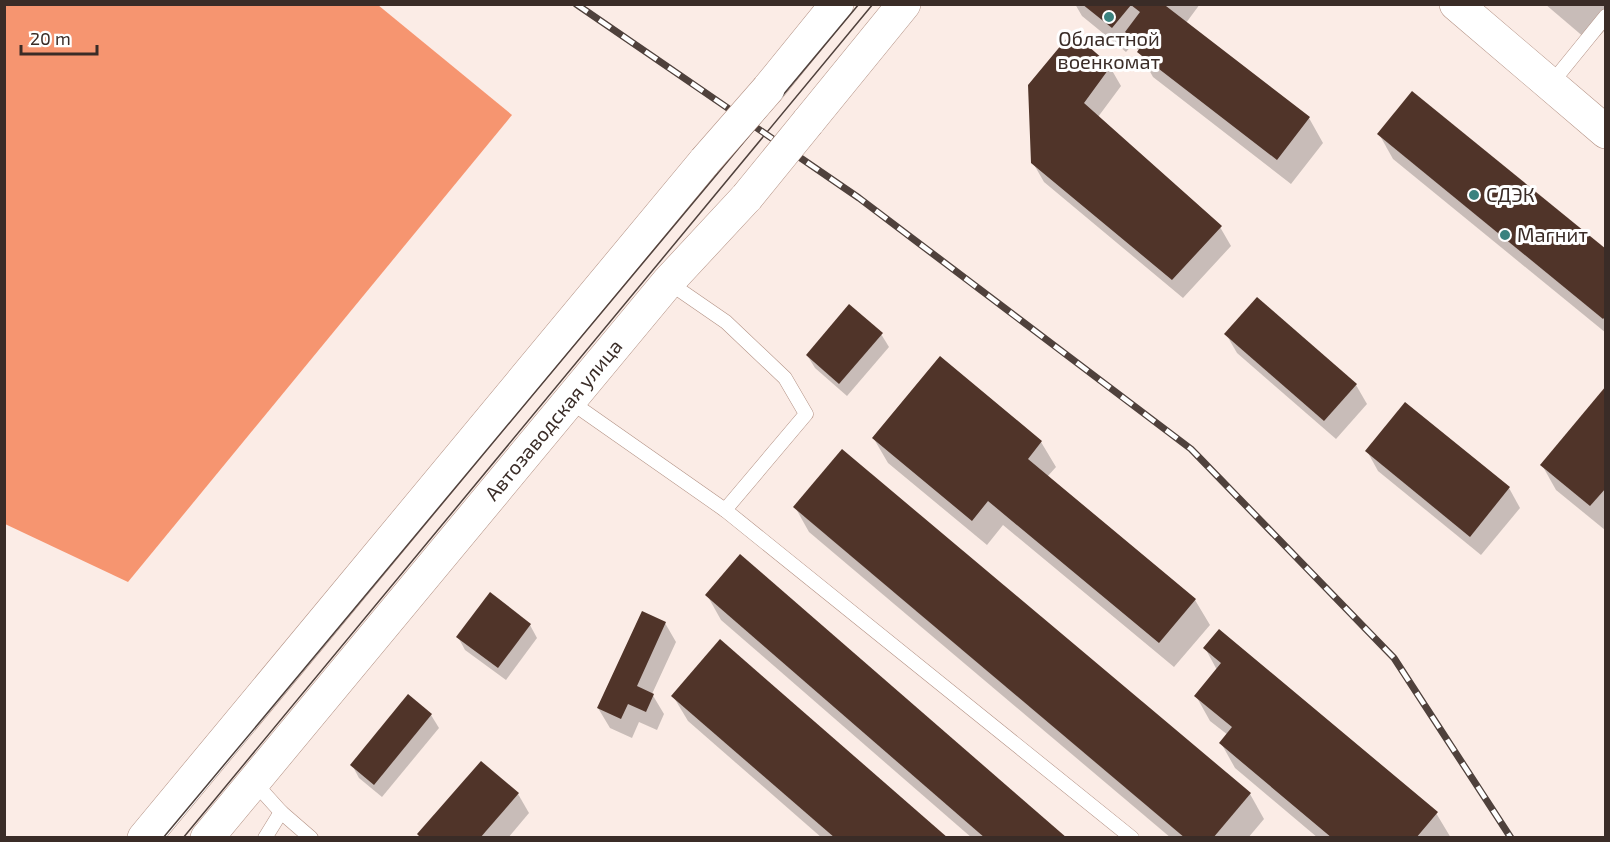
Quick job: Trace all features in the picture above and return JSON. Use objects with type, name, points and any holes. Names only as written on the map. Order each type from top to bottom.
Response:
[{"type":"main road","points":[[144,837],[837,4]]},
{"type":"main road","name":"Автозаводская улица","points":[[216,827],[568,400],[668,282],[747,197],[904,4]]},
{"type":"main road","points":[[1456,4],[1605,132]]},
{"type":"lane","points":[[1550,85],[1605,16]]},
{"type":"lane","points":[[668,282],[726,322],[785,378],[806,414],[725,510]]},
{"type":"lane","points":[[568,400],[725,510],[1132,837]]},
{"type":"lane","points":[[254,782],[281,812],[311,837]]},
{"type":"lane","points":[[265,837],[281,812]]},
{"type":"shaded area","points":[[5,4],[378,5],[512,115],[128,582],[5,524]]},
{"type":"building","points":[[1082,4],[1167,4],[1166,6],[1310,117],[1277,160],[1137,52],[1142,45],[1125,32],[1140,12],[1131,5],[1112,28]]},
{"type":"building","points":[[1072,32],[1111,66],[1084,103],[1222,226],[1172,280],[1031,163],[1028,85]]},
{"type":"building","points":[[1412,91],[1606,249],[1606,316],[1603,319],[1377,134]]},
{"type":"building","points":[[1257,297],[1357,384],[1324,421],[1224,334]]},
{"type":"building","points":[[849,304],[883,333],[839,384],[806,355]]},
{"type":"building","points":[[940,356],[1042,441],[1028,459],[1196,599],[1159,643],[988,501],[972,521],[872,438]]},
{"type":"building","points":[[1606,386],[1606,488],[1590,506],[1540,465]]},
{"type":"building","points":[[1405,402],[1510,487],[1470,537],[1365,451]]},
{"type":"building","points":[[842,449],[1251,793],[1213,838],[1185,838],[793,507]]},
{"type":"building","points":[[740,554],[1067,838],[985,838],[705,595]]},
{"type":"building","points":[[490,592],[531,624],[498,668],[456,637]]},
{"type":"building","points":[[642,611],[666,622],[637,686],[654,694],[646,712],[628,704],[621,719],[597,708]]},
{"type":"building","points":[[1219,629],[1438,812],[1416,838],[1332,838],[1219,743],[1232,727],[1194,696],[1221,663],[1203,648]]},
{"type":"building","points":[[720,639],[948,838],[835,838],[671,696]]},
{"type":"building","points":[[408,694],[432,714],[374,785],[350,765]]},
{"type":"building","points":[[481,761],[519,793],[480,838],[421,838],[417,834]]},
{"type":"tram line","points":[[163,838],[859,4]]},
{"type":"tram line","points":[[183,838],[873,4]]},
{"type":"railway","points":[[576,4],[859,198],[1191,449],[1394,658],[1511,838]]},
{"type":"place","name":"Областной военкомат","points":[[1109,17]]},
{"type":"place","name":"СДЭК","points":[[1474,195]]},
{"type":"place","name":"Магнит","points":[[1505,235]]}]
